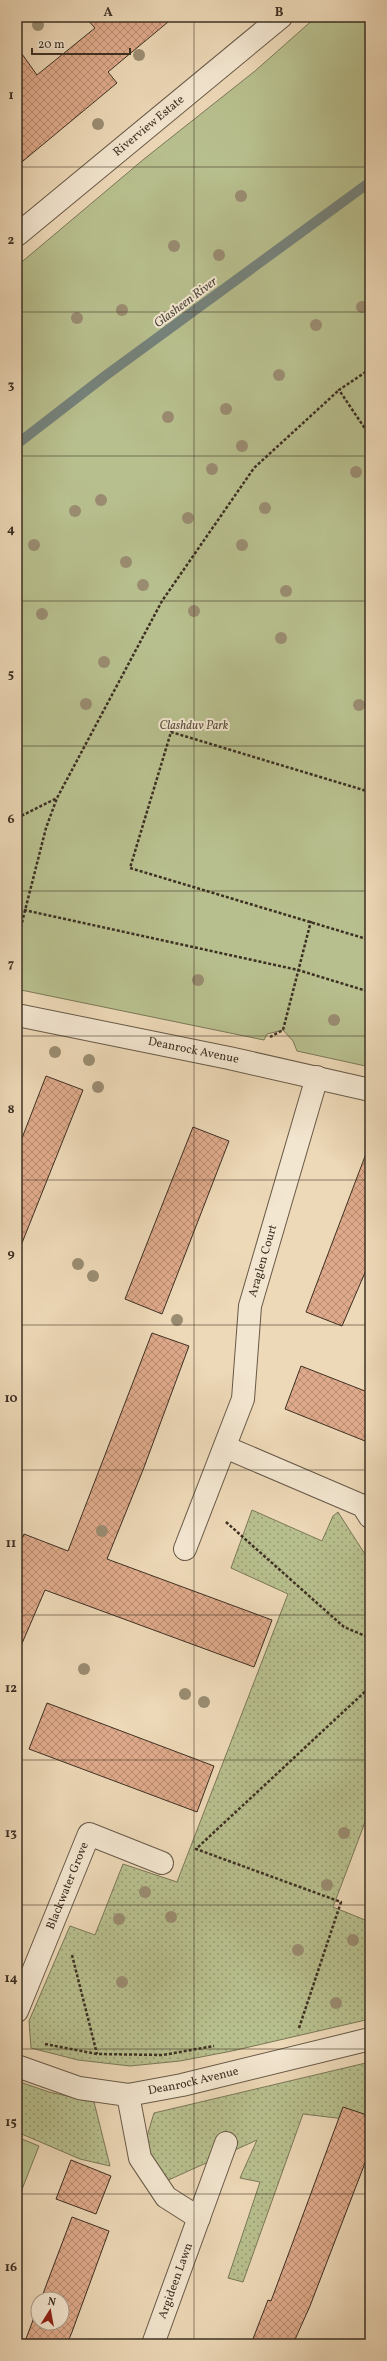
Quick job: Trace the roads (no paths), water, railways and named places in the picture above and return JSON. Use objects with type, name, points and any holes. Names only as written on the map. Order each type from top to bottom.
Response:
[{"type":"street","name":"Riverview Estate","points":[[17,235],[281,17]]},
{"type":"street","name":"Deanrock Avenue","points":[[17,1015],[318,1077],[370,1090]]},
{"type":"street","name":"Araglen Court","points":[[185,1549],[243,1399],[250,1306],[318,1077]]},
{"type":"street","points":[[225,1447],[363,1506],[370,1517]]},
{"type":"street","name":"Blackwater Grove","points":[[17,2011],[89,1834],[162,1863]]},
{"type":"street","name":"Deanrock Avenue","points":[[17,2066],[79,2088],[128,2095],[197,2082],[370,2039]]},
{"type":"street","points":[[128,2095],[140,2158],[166,2197],[199,2218]]},
{"type":"street","name":"Argideen Lawn","points":[[153,2344],[226,2143]]},
{"type":"waterway","name":"Glasheen River","points":[[17,444],[105,376],[370,182]]},
{"type":"park label","name":"Clashduv Park","points":[[194,726]]}]
